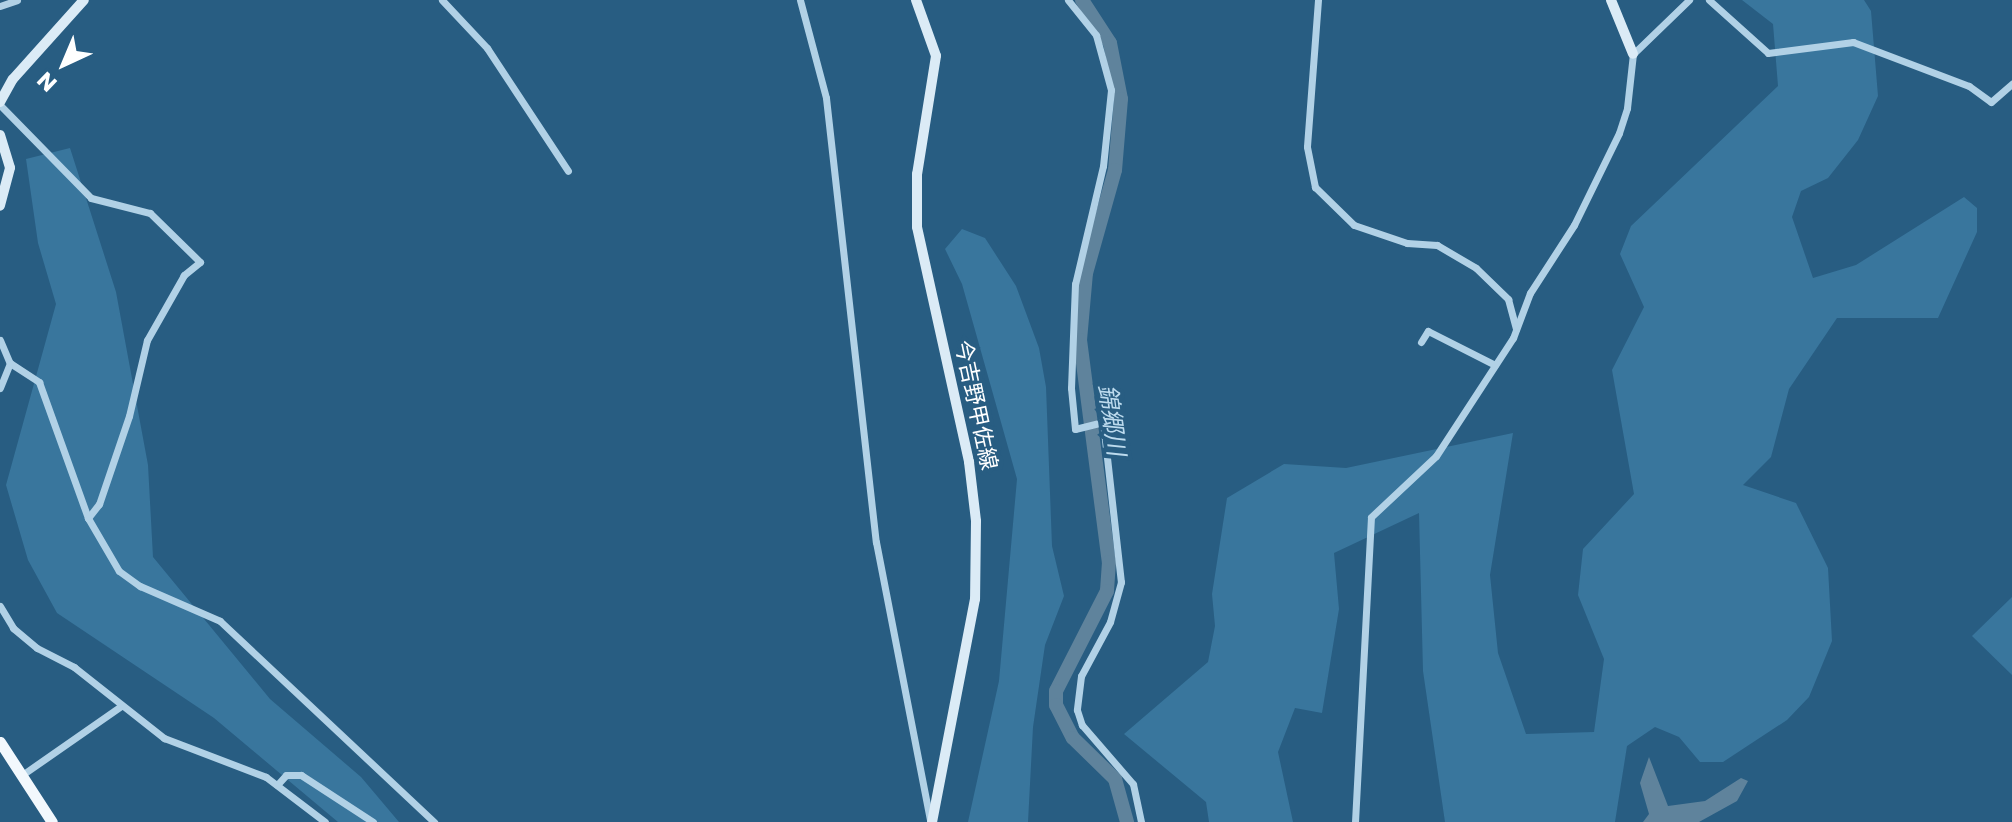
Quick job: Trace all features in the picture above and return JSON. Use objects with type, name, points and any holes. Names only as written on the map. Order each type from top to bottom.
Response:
[{"type":"main road","points":[[0,103],[13,79],[84,0]]},
{"type":"main road","name":"今吉野甲佐線","points":[[916,0],[936,56],[915,215],[969,462],[977,560],[975,599],[931,822]]},
{"type":"main road","points":[[1611,0],[1633,54]]},
{"type":"main road","points":[[0,135],[10,168],[0,206]]},
{"type":"main road","points":[[0,742],[52,822]]},
{"type":"street","points":[[0,6],[17,0]]},
{"type":"street","points":[[442,0],[487,48],[568,171]]},
{"type":"street","points":[[800,0],[826,98],[876,542],[931,822]]},
{"type":"street","points":[[1068,0],[1096,35],[1111,90],[1103,166],[1075,284],[1071,388],[1075,429],[1103,422],[1121,540],[1121,582],[1110,622],[1081,676],[1077,710],[1082,725],[1133,784],[1141,822]]},
{"type":"street","points":[[1318,0],[1307,147],[1315,187],[1354,225],[1407,243],[1448,249],[1476,268],[1508,299],[1516,329]]},
{"type":"street","points":[[1355,822],[1371,517],[1436,456],[1495,365],[1516,329],[1530,293],[1574,225],[1619,133],[1627,108],[1633,54],[1689,0]]},
{"type":"street","points":[[1709,0],[1768,53],[1853,42],[1969,86],[1991,102],[2012,84]]},
{"type":"street","points":[[0,103],[91,198],[150,213],[200,262],[184,275],[147,340],[129,416],[99,504],[88,518]]},
{"type":"street","points":[[1421,342],[1428,331],[1495,365]]},
{"type":"street","points":[[0,340],[10,363],[31,373],[47,398],[88,518],[119,571],[140,586],[220,621],[434,822]]},
{"type":"street","points":[[0,388],[10,363]]},
{"type":"street","points":[[0,606],[13,628],[37,648],[74,667],[164,738],[236,762],[277,785],[325,822]]},
{"type":"street","points":[[22,775],[121,706]]},
{"type":"street","points":[[277,785],[286,775],[301,775],[373,822]]},
{"type":"shaded area","points":[[1742,0],[1864,0],[1871,11],[1878,96],[1858,140],[1828,178],[1801,191],[1792,217],[1813,278],[1856,265],[1964,197],[1977,208],[1977,232],[1938,318],[1837,318],[1789,389],[1771,457],[1743,485],[1796,503],[1828,568],[1832,641],[1809,697],[1787,720],[1723,762],[1700,762],[1679,737],[1655,727],[1627,746],[1615,822],[1445,822],[1423,671],[1419,513],[1334,553],[1339,609],[1322,713],[1295,708],[1278,752],[1293,822],[1209,822],[1206,802],[1124,734],[1208,662],[1215,626],[1212,594],[1227,498],[1284,464],[1346,468],[1513,433],[1490,575],[1498,653],[1526,734],[1594,732],[1604,659],[1578,595],[1583,549],[1634,494],[1612,370],[1644,307],[1620,254],[1631,226],[1778,86],[1773,24]]},
{"type":"shaded area","points":[[70,148],[116,292],[148,465],[153,557],[270,699],[361,777],[399,822],[338,822],[214,718],[57,613],[28,560],[6,485],[56,304],[38,243],[26,159]]},
{"type":"shaded area","points":[[962,229],[985,238],[1016,286],[1039,348],[1046,387],[1052,546],[1064,596],[1045,645],[1033,727],[1028,822],[968,822],[999,681],[1017,479],[962,284],[945,249]]},
{"type":"shaded area","points":[[2012,597],[2012,675],[1972,636]]},
{"type":"shaded area","points":[[1649,757],[1668,806],[1705,801],[1741,778],[1748,781],[1737,801],[1699,822],[1643,822],[1649,814],[1640,783]]},
{"type":"waterway","name":"錦郷川","points":[[1082,0],[1110,43],[1121,99],[1115,170],[1086,273],[1080,340],[1109,562],[1107,591],[1056,691],[1056,705],[1073,738],[1115,779],[1127,822]]}]
